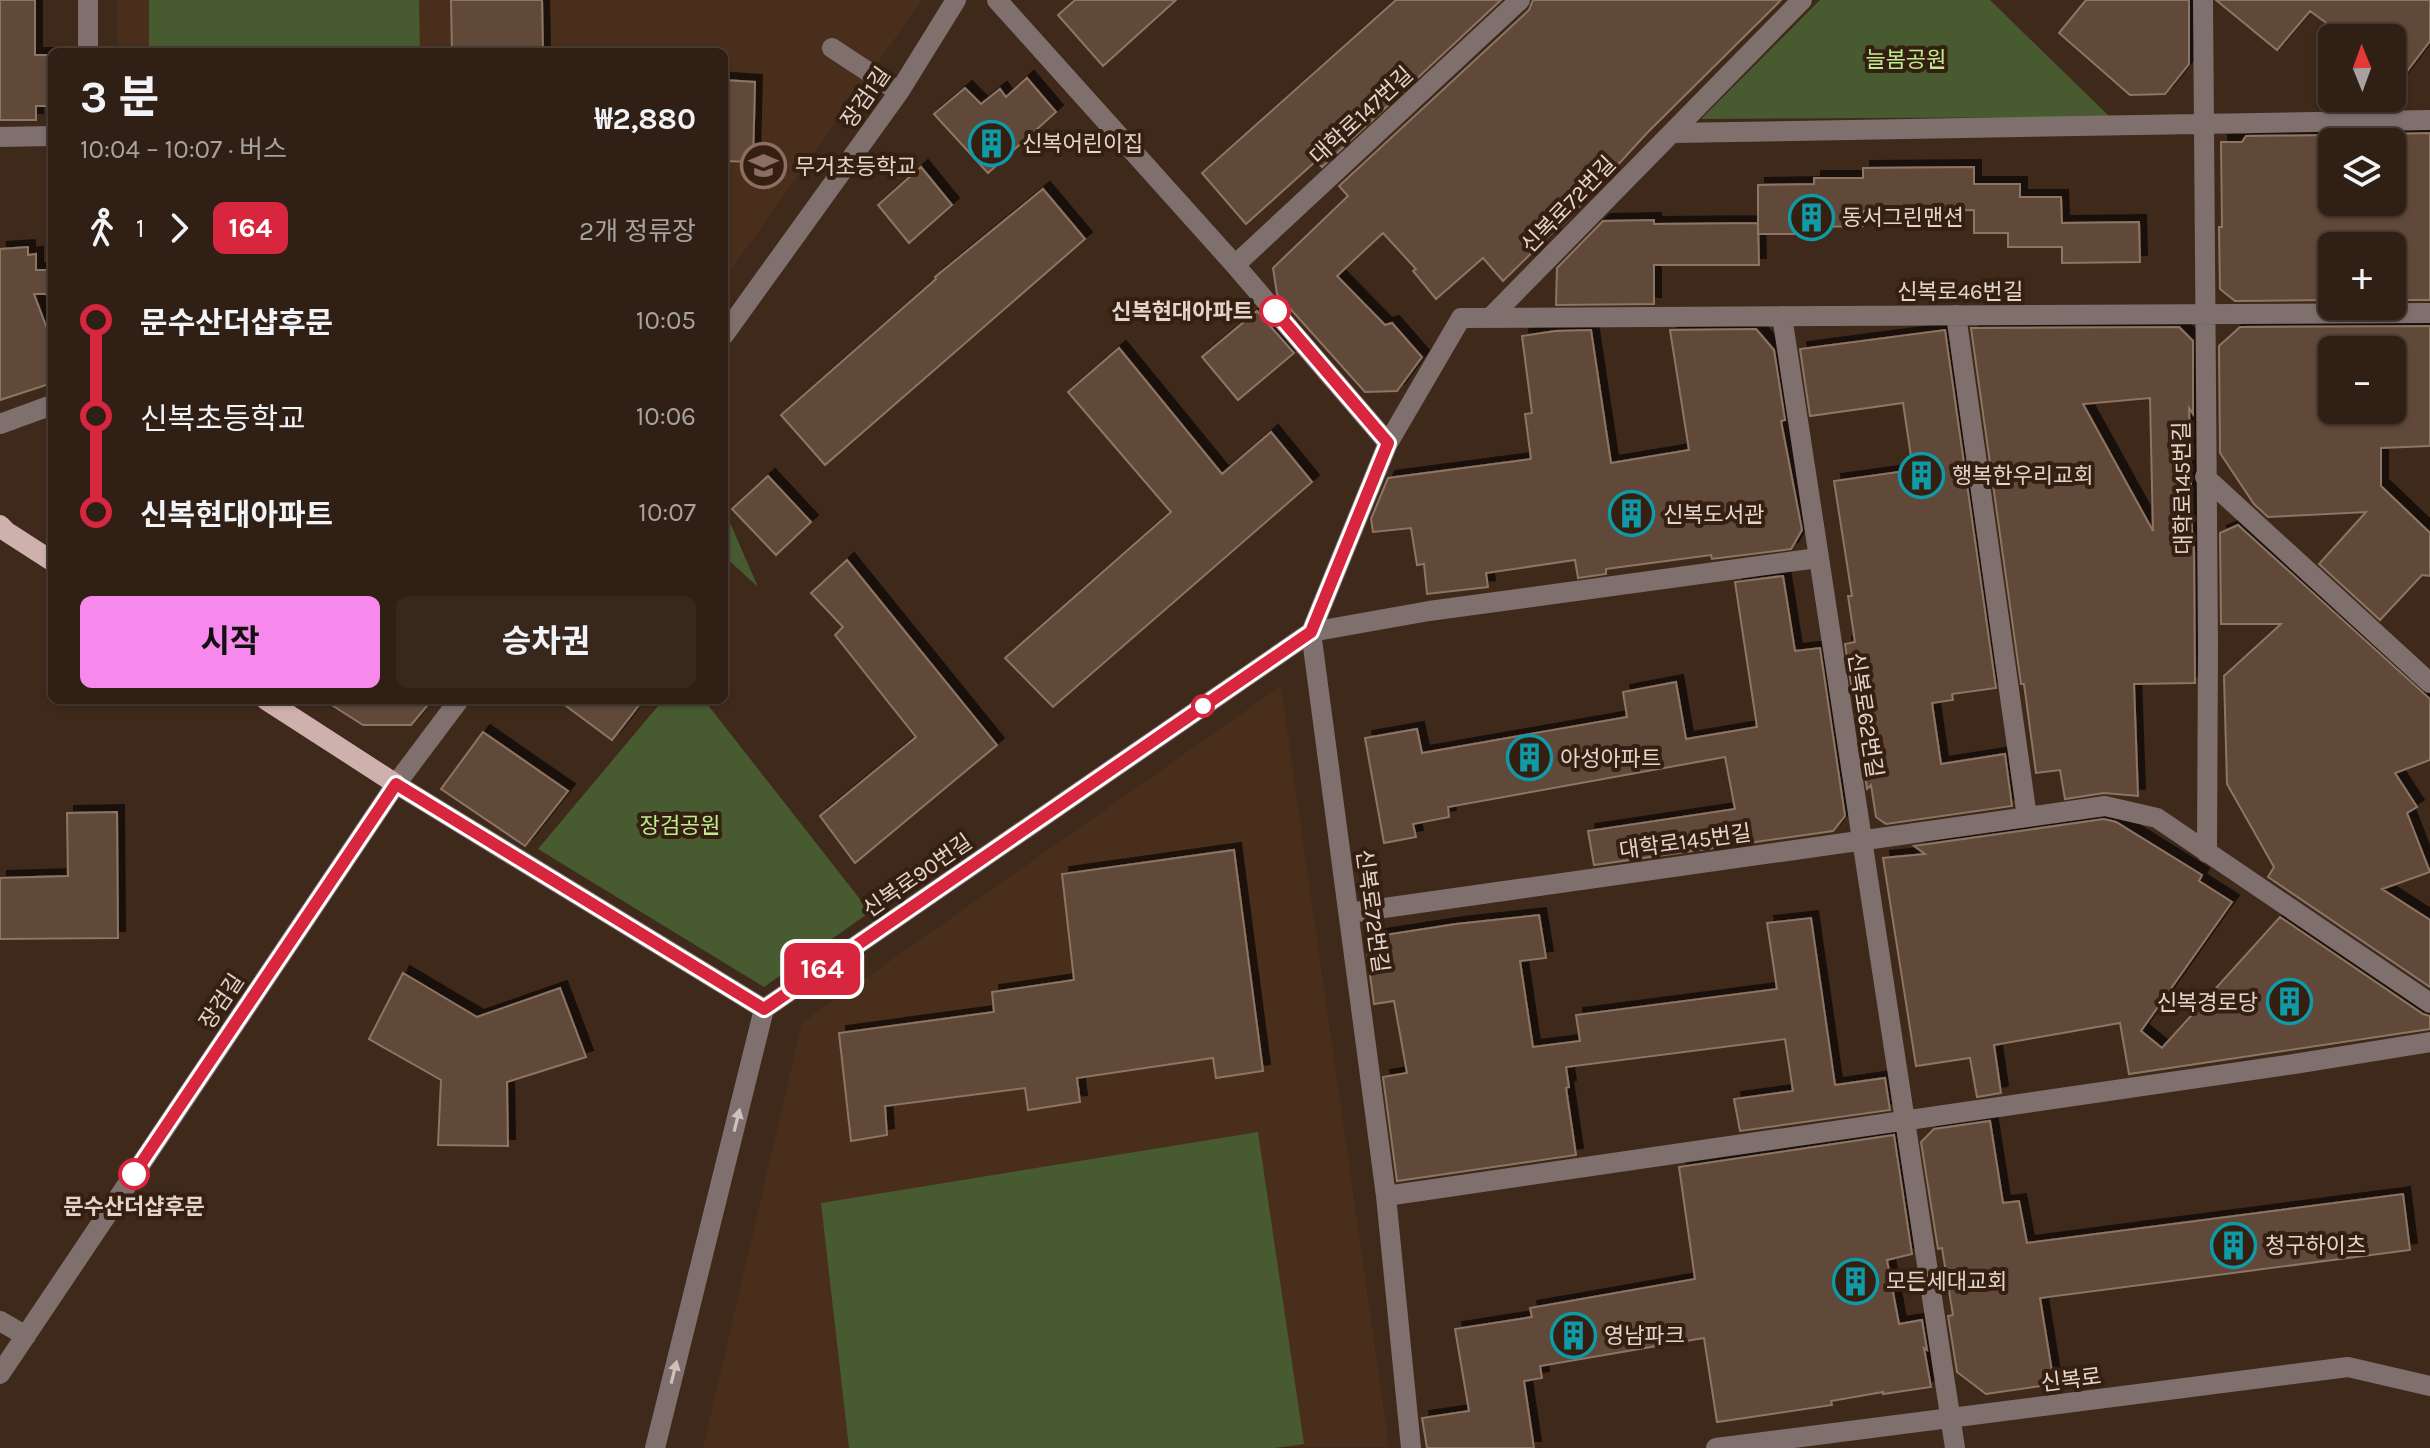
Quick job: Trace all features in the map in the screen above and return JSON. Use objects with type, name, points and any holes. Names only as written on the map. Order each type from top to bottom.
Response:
[{"type":"main road","points":[[0,525],[48,558]]},
{"type":"main road","points":[[272,704],[396,784]]},
{"type":"street","points":[[88,0],[88,48]]},
{"type":"street","name":"장검1길","points":[[728,329],[899,92],[956,0]]},
{"type":"street","points":[[997,0],[1235,265],[1388,443]]},
{"type":"street","name":"대학로147번길","points":[[1235,265],[1520,0]]},
{"type":"street","name":"신복로72번길","points":[[1411,1448],[1386,1196],[1311,632],[1388,443],[1461,318],[1490,318],[1802,0]]},
{"type":"street","name":"대학로145번길","points":[[2203,0],[2207,853]]},
{"type":"street","points":[[832,48],[899,92]]},
{"type":"street","points":[[1672,133],[2430,120]]},
{"type":"street","points":[[0,137],[48,136]]},
{"type":"street","name":"신복로46번길","points":[[1490,318],[2430,313]]},
{"type":"street","points":[[1956,315],[2027,817]]},
{"type":"street","name":"신복로62번길","points":[[1782,316],[1955,1448]]},
{"type":"street","points":[[0,424],[48,406]]},
{"type":"street","points":[[2205,477],[2430,683]]},
{"type":"street","points":[[1311,632],[1429,611],[1818,558]]},
{"type":"street","name":"신복로90번길","points":[[764,1009],[1311,632]]},
{"type":"street","points":[[456,704],[396,784],[764,1009],[655,1448]]},
{"type":"street","name":"장검길","points":[[0,1374],[396,784]]},
{"type":"street","name":"대학로145번길","points":[[1349,913],[2105,806],[2157,818],[2430,1003]]},
{"type":"street","points":[[1386,1196],[2278,1067],[2430,1042]]},
{"type":"street","points":[[0,1321],[26,1336]]},
{"type":"street","name":"신복로","points":[[1716,1448],[2348,1367],[2430,1386]]},
{"type":"shaded area","name":"무거초등학교","points":[[117,0],[922,0],[728,274],[728,48],[118,48]]},
{"type":"shaded area","points":[[1281,686],[1389,1447],[703,1448],[802,1023]]},
{"type":"green space","points":[[149,0],[419,0],[420,48],[149,48]]},
{"type":"green space","name":"늘봄공원","points":[[1820,0],[1990,0],[2110,117],[1701,119]]},
{"type":"green space","points":[[728,518],[758,587],[728,560]]},
{"type":"green space","name":"장검공원","points":[[660,704],[707,704],[870,912],[764,987],[538,849]]},
{"type":"green space","points":[[1258,1132],[1304,1444],[1275,1448],[849,1448],[821,1203]]},
{"type":"building","points":[[0,0],[35,0],[35,55],[48,55],[48,106],[36,106],[36,120],[0,120]]},
{"type":"building","points":[[451,0],[542,0],[543,48],[452,48]]},
{"type":"building","points":[[1075,0],[1176,0],[1103,66],[1058,15]]},
{"type":"building","points":[[1396,0],[1501,0],[1322,167],[1316,161],[1246,224],[1202,173]]},
{"type":"building","points":[[1533,0],[1781,0],[1647,133],[1559,229],[1559,226],[1503,281],[1483,258],[1436,299],[1413,271],[1416,269],[1383,233],[1337,276],[1385,325],[1392,323],[1422,357],[1397,391],[1365,392],[1277,294],[1273,268],[1348,196],[1339,186],[1529,10]]},
{"type":"building","points":[[2086,0],[2189,0],[2189,64],[2165,94],[2130,95],[2059,33]]},
{"type":"building","points":[[2216,0],[2430,0],[2430,41],[2406,73],[2406,24],[2328,24],[2310,11],[2277,50]]},
{"type":"building","name":"신복어린이집","points":[[1027,78],[1056,112],[988,173],[934,114],[965,88],[981,104],[1000,89],[1006,97]]},
{"type":"building","points":[[728,80],[755,82],[753,162],[728,161]]},
{"type":"building","points":[[2430,133],[2430,300],[2406,300],[2406,232],[2318,232],[2318,300],[2235,301],[2220,289],[2221,142],[2242,142],[2246,136],[2318,135],[2318,216],[2406,216],[2406,134]]},
{"type":"building","points":[[921,167],[952,205],[909,243],[878,205]]},
{"type":"building","name":"동서그린맨션","points":[[1974,167],[1974,184],[2020,184],[2020,197],[2061,197],[2062,223],[2139,222],[2140,262],[2062,263],[2062,247],[2008,247],[2008,233],[1974,233],[1974,210],[1863,211],[1863,226],[1814,227],[1814,234],[1758,234],[1758,185],[1814,184],[1814,178],[1863,178],[1863,168]]},
{"type":"building","points":[[1043,189],[1085,239],[825,465],[781,415],[935,277]]},
{"type":"building","points":[[1654,220],[1654,224],[1758,223],[1759,265],[1654,265],[1654,304],[1556,305],[1557,268],[1603,221]]},
{"type":"building","points":[[28,247],[28,255],[36,254],[36,270],[48,270],[48,294],[34,294],[48,331],[48,384],[0,400],[0,249]]},
{"type":"building","points":[[1257,311],[1294,353],[1238,400],[1202,357]]},
{"type":"building","points":[[2430,326],[2430,446],[2381,448],[2381,486],[2430,533],[2430,576],[2422,575],[2380,620],[2319,564],[2366,512],[2268,517],[2254,504],[2220,453],[2219,346],[2240,327]]},
{"type":"building","points":[[2179,327],[2193,341],[2193,414],[2189,408],[2195,683],[2134,684],[2138,796],[2104,793],[2065,799],[2060,770],[2036,773],[1971,328]],"holes":[[[2150,398],[2153,531],[2083,404]]]},
{"type":"building","points":[[1756,329],[1774,350],[1785,420],[1781,421],[1802,530],[1791,549],[1712,559],[1711,555],[1606,569],[1606,574],[1578,578],[1575,560],[1486,573],[1488,587],[1427,594],[1424,564],[1417,565],[1411,528],[1373,532],[1371,519],[1388,478],[1531,459],[1525,414],[1532,413],[1522,336],[1591,330],[1611,463],[1689,450],[1670,330]]},
{"type":"building","points":[[1945,330],[1996,688],[1952,694],[1953,700],[1932,703],[1941,764],[2005,754],[2012,806],[1886,824],[1876,817],[1871,785],[1867,789],[1845,644],[1855,642],[1848,596],[1852,596],[1834,481],[1913,470],[1903,403],[1810,416],[1800,349]]},
{"type":"building","points":[[1119,348],[1222,474],[1271,432],[1312,482],[1053,707],[1005,658],[1171,512],[1068,392]]},
{"type":"building","points":[[768,476],[811,522],[776,555],[732,509]]},
{"type":"building","points":[[2238,525],[2430,699],[2430,760],[2395,773],[2417,807],[2407,813],[2430,872],[2382,889],[2430,920],[2430,987],[2268,877],[2274,867],[2227,784],[2224,676],[2281,624],[2221,624],[2220,533]]},
{"type":"building","points":[[847,560],[997,745],[855,863],[820,816],[916,737],[835,635],[843,627],[811,593]]},
{"type":"building","points":[[1783,576],[1795,651],[1820,648],[1845,816],[1833,831],[1594,865],[1588,831],[1735,809],[1725,757],[1448,807],[1449,817],[1413,824],[1416,837],[1384,843],[1365,738],[1417,729],[1422,753],[1627,717],[1623,692],[1676,682],[1686,739],[1757,727],[1735,582]]},
{"type":"building","points":[[330,704],[429,704],[411,725],[363,725]]},
{"type":"building","points":[[563,704],[640,704],[612,740]]},
{"type":"building","points":[[483,732],[568,791],[525,846],[441,789]]},
{"type":"building","points":[[117,812],[118,938],[0,939],[0,878],[68,876],[67,813]]},
{"type":"building","points":[[2104,819],[2116,822],[2202,875],[2199,881],[2232,902],[2141,1031],[2162,1048],[2280,917],[2430,1016],[2430,1029],[2129,1074],[2120,1023],[1994,1045],[2001,1093],[1977,1097],[1970,1058],[1916,1066],[1883,858],[1925,854],[1914,846]]},
{"type":"building","points":[[1234,850],[1263,1071],[1216,1078],[1213,1058],[1077,1078],[1080,1102],[1028,1110],[1025,1088],[885,1106],[887,1135],[851,1141],[839,1033],[994,1012],[992,992],[1074,980],[1062,874]]},
{"type":"building","points":[[1539,915],[1546,958],[1520,961],[1533,1047],[1580,1041],[1576,1015],[1777,989],[1767,923],[1811,918],[1835,1085],[1885,1078],[1890,1110],[1740,1131],[1734,1099],[1793,1091],[1785,1039],[1566,1067],[1576,1155],[1397,1181],[1383,1077],[1407,1073],[1394,1001],[1374,1004],[1365,938]]},
{"type":"building","points":[[403,973],[477,1017],[560,988],[586,1057],[507,1082],[508,1146],[438,1145],[441,1080],[369,1039]]},
{"type":"building","points":[[1990,1121],[2003,1203],[2019,1201],[2027,1243],[2403,1194],[2410,1250],[2040,1298],[2054,1384],[1986,1394],[1957,1372],[1948,1316],[1953,1315],[1942,1248],[1938,1249],[1921,1142],[1934,1129]]},
{"type":"building","points":[[1894,1135],[1912,1254],[1887,1260],[1899,1324],[1922,1320],[1931,1387],[1883,1392],[1831,1401],[1832,1405],[1717,1422],[1704,1338],[1540,1366],[1542,1378],[1524,1381],[1534,1448],[1427,1448],[1422,1418],[1469,1411],[1455,1329],[1532,1317],[1530,1308],[1695,1279],[1679,1167]]},
{"type":"bus line","name":"164","points":[[134,1174],[396,784],[764,1009],[1311,632],[1388,443],[1275,311]]},
{"type":"place","name":"신복어린이집","points":[[991,143]]},
{"type":"place","name":"무거초등학교","points":[[764,166]]},
{"type":"place","name":"동서그린맨션","points":[[1811,217]]},
{"type":"place","name":"신복현대아파트","points":[[1275,311]]},
{"type":"place","name":"행복한우리교회","points":[[1921,475]]},
{"type":"place","name":"신복도서관","points":[[1632,514]]},
{"type":"place","name":"아성아파트","points":[[1529,758]]},
{"type":"place","name":"신복경로당","points":[[2289,1002]]},
{"type":"place","name":"문수산더샵후문","points":[[134,1174]]},
{"type":"place","name":"청구하이츠","points":[[2234,1245]]},
{"type":"place","name":"모든세대교회","points":[[1855,1281]]},
{"type":"place","name":"영남파크","points":[[1573,1335]]}]
